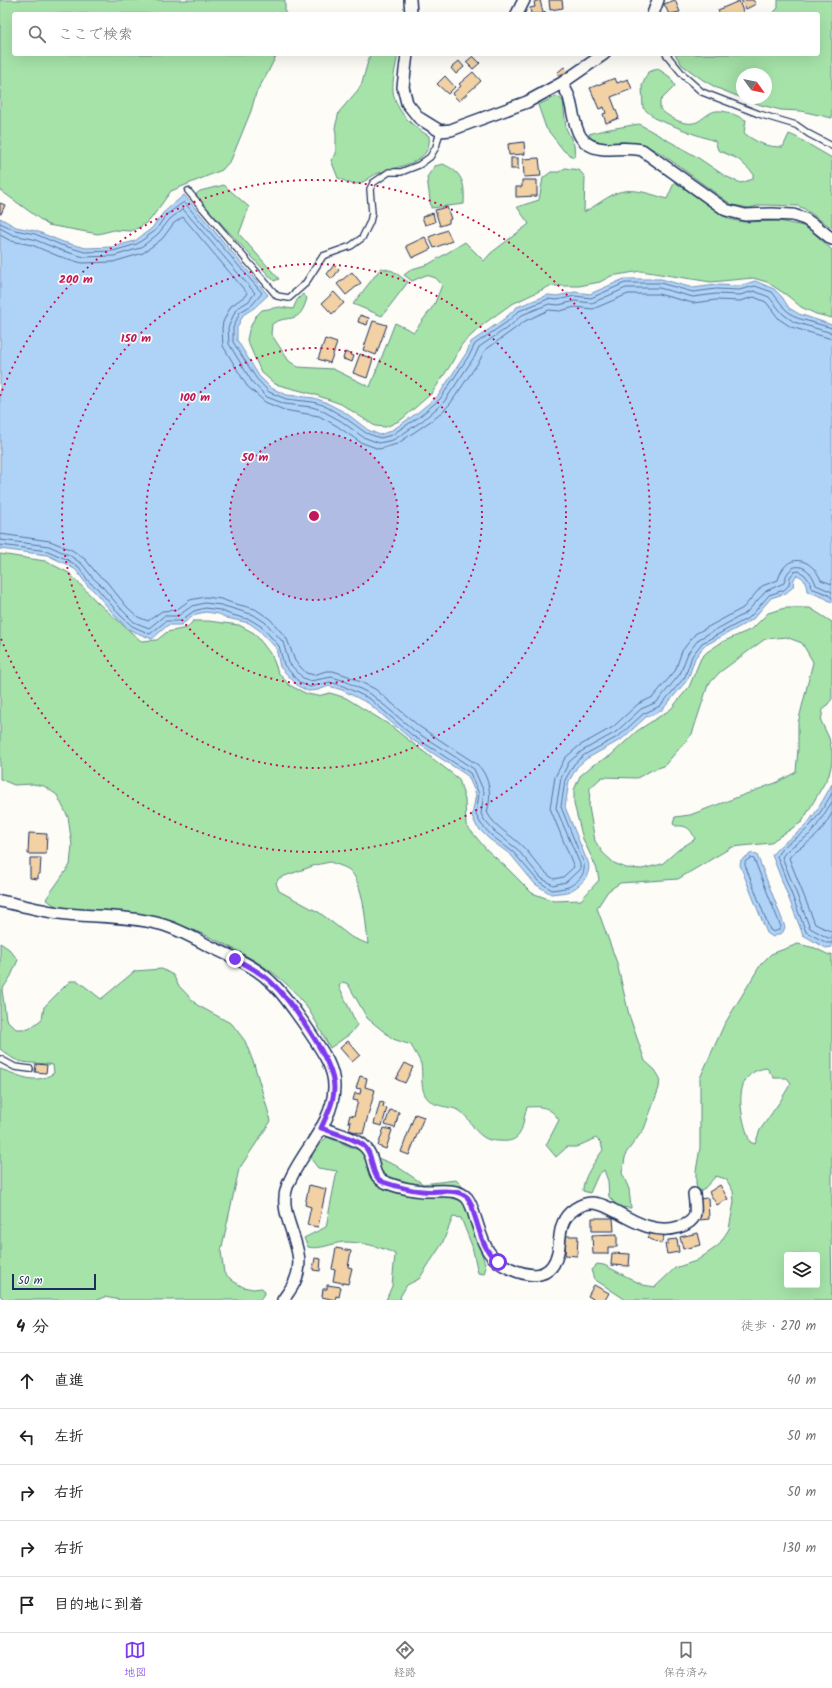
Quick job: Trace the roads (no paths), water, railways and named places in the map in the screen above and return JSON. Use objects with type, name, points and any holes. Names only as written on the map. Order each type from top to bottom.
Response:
[{"type":"street","points":[[410,0],[412,12]]},
{"type":"street","points":[[518,12],[524,0]]},
{"type":"street","points":[[654,12],[658,0]]},
{"type":"street","points":[[408,56],[403,87],[407,103],[419,118],[440,130],[451,130],[527,102],[562,83],[601,56]]},
{"type":"street","points":[[562,83],[568,96],[580,137],[589,146],[605,149],[633,148],[642,150],[726,210],[744,215],[772,214],[805,219],[818,227],[832,239]]},
{"type":"street","points":[[0,901],[65,914],[145,921],[177,930],[258,971],[271,981],[318,1044],[329,1063],[334,1088],[329,1111],[321,1128],[290,1178],[286,1189],[285,1201],[299,1258],[296,1281],[283,1300]]},
{"type":"street","points":[[321,1128],[364,1146],[371,1155],[375,1173],[380,1180],[394,1186],[422,1191],[455,1192],[466,1197],[472,1207],[485,1248],[491,1257],[510,1269],[538,1276],[546,1273],[554,1264],[558,1254],[563,1222],[569,1214],[579,1206],[589,1203],[600,1203],[635,1222],[661,1230],[672,1229],[687,1225],[694,1218],[696,1208],[694,1194]]},
{"type":"lane","points":[[668,56],[681,73],[702,92],[758,114],[796,125],[808,134],[832,146]]},
{"type":"lane","points":[[188,191],[277,296],[289,298],[305,284],[323,256],[350,246],[362,238],[370,222],[372,213],[370,189],[373,183],[389,172],[401,172],[419,166],[430,157],[436,147],[440,130]]},
{"type":"lane","points":[[0,1059],[14,1066],[30,1069]]},
{"type":"water","points":[[184,195],[268,295],[254,308],[243,315],[237,328],[237,340],[259,376],[271,388],[287,395],[314,398],[325,402],[346,413],[368,430],[380,435],[397,427],[438,396],[467,352],[471,342],[504,319],[517,307],[548,295],[557,296],[575,292],[590,294],[624,279],[661,279],[693,288],[716,285],[739,286],[755,281],[774,289],[782,297],[789,308],[799,314],[832,325],[832,603],[825,598],[807,591],[805,581],[797,575],[794,579],[793,587],[786,593],[771,598],[752,620],[704,646],[695,658],[688,679],[663,709],[646,717],[622,739],[586,759],[577,767],[569,781],[565,807],[589,866],[584,881],[570,891],[551,894],[535,884],[511,855],[488,838],[477,827],[472,816],[476,794],[468,776],[411,739],[368,703],[342,690],[329,686],[318,690],[308,691],[298,686],[280,667],[276,648],[259,630],[249,623],[227,618],[219,614],[206,612],[196,614],[181,625],[168,625],[152,639],[130,630],[87,585],[76,570],[47,555],[0,549],[0,218],[16,227],[36,231],[63,242],[86,248],[112,247],[135,241],[152,228],[163,213]]},
{"type":"water","points":[[832,784],[832,947],[826,948],[803,935],[772,855],[779,847],[807,824],[819,808]]},
{"type":"water","points":[[752,853],[757,855],[785,927],[783,932],[773,937],[767,933],[740,865],[741,860]]}]
